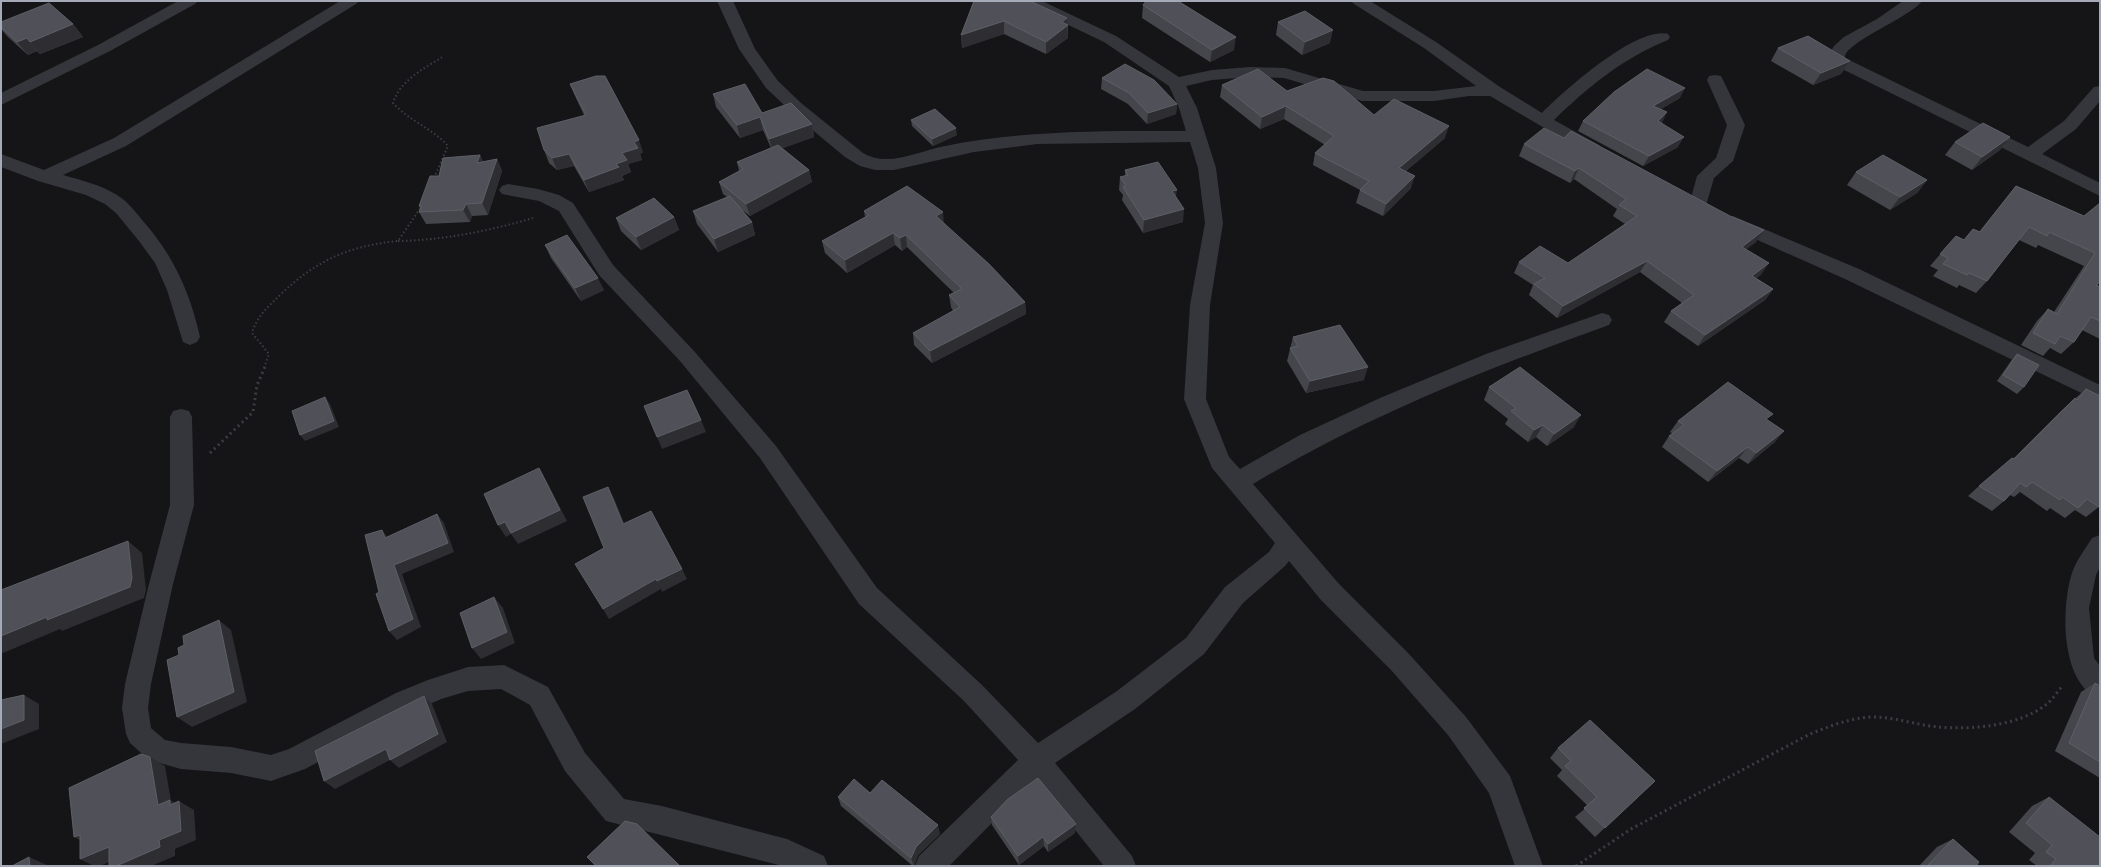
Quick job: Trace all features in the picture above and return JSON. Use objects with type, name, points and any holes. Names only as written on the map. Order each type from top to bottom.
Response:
[{"type":"street","points":[[1,100],[104,48],[190,1]]},
{"type":"street","points":[[44,177],[120,142],[351,1]]},
{"type":"street","points":[[726,1],[742,40],[765,76],[804,114],[865,162],[880,165],[903,162],[945,151],[1016,141],[1092,137],[1196,136]]},
{"type":"street","points":[[1029,1],[1110,39],[1176,83],[1188,108],[1207,168],[1214,222],[1200,305],[1196,355],[1195,399],[1220,462],[1236,483],[1289,542],[1330,592],[1400,662],[1457,726],[1500,785],[1529,866]]},
{"type":"street","points":[[1359,1],[1430,45],[1494,91],[1542,121],[1612,159]]},
{"type":"street","points":[[1914,1],[1883,22],[1847,42],[1836,56],[1838,61],[2100,190]]},
{"type":"street","points":[[1542,121],[1568,96],[1610,64],[1633,49],[1662,37]]},
{"type":"street","points":[[1176,83],[1212,75],[1250,72],[1285,73],[1362,96],[1434,96],[1469,91],[1494,91]]},
{"type":"street","points":[[1715,80],[1736,125],[1724,161],[1706,176],[1703,207],[1773,241],[1852,274],[2100,394]]},
{"type":"street","points":[[2029,155],[2070,125],[2100,91]]},
{"type":"street","points":[[1,160],[44,177],[79,185],[110,198],[130,217],[151,241],[168,267],[181,296],[190,337]]},
{"type":"street","points":[[508,190],[558,200],[566,207],[606,270],[687,356],[768,452],[868,596],[973,693],[1036,760],[1122,866]]},
{"type":"street","points":[[1236,483],[1317,436],[1505,354],[1602,320]]},
{"type":"street","points":[[181,417],[182,505],[161,584],[138,684],[135,708],[139,734],[158,751],[181,756],[231,760],[272,768],[295,760],[405,702],[437,688],[468,679],[504,677],[539,696],[575,762],[616,811],[662,820],[787,853],[814,866]]},
{"type":"street","points":[[929,866],[1036,760],[1126,700],[1195,646],[1234,594],[1277,559],[1289,542]]},
{"type":"street","points":[[2100,545],[2084,574],[2077,608],[2082,662],[2100,687]]},
{"type":"path","points":[[433,181],[448,146],[435,132],[398,110],[393,104],[394,96],[400,89],[444,56]]},
{"type":"path","points":[[398,241],[424,202]]},
{"type":"path","points":[[182,479],[253,412],[257,385],[269,354],[252,332],[255,322],[266,308],[315,264],[336,254],[366,243],[426,241],[477,233],[505,227],[566,207]]},
{"type":"path","points":[[1576,866],[1631,829],[1803,738],[1835,724],[1862,718],[1897,718],[1926,725],[1968,728],[2005,722],[2028,714],[2047,704],[2082,662]]},
{"type":"building","points":[[974,1],[1030,1],[1067,18],[1062,22],[1068,25],[1046,42],[1004,21],[961,35]]},
{"type":"building","points":[[1146,1],[1178,1],[1236,37],[1212,50],[1143,5]]},
{"type":"building","points":[[49,3],[73,24],[30,42],[27,38],[17,42],[1,27],[1,22]]},
{"type":"building","points":[[1305,11],[1333,30],[1305,42],[1278,22]]},
{"type":"building","points":[[1808,36],[1850,61],[1821,73],[1778,48]]},
{"type":"building","points":[[1125,64],[1154,80],[1177,104],[1148,113],[1129,93],[1102,78]]},
{"type":"building","points":[[1258,69],[1287,91],[1323,78],[1334,81],[1374,115],[1394,99],[1449,126],[1399,168],[1415,176],[1386,204],[1360,190],[1369,181],[1315,153],[1334,136],[1286,106],[1262,117],[1222,85]]},
{"type":"building","points":[[1647,69],[1685,88],[1653,106],[1667,112],[1658,121],[1684,137],[1649,156],[1583,121],[1614,92]]},
{"type":"building","points":[[596,76],[605,76],[639,140],[634,142],[638,148],[622,153],[627,160],[616,164],[619,167],[584,180],[569,154],[552,158],[544,150],[537,128],[586,115],[570,84]]},
{"type":"building","points":[[745,84],[762,113],[791,103],[812,124],[769,139],[760,117],[737,125],[713,94]]},
{"type":"building","points":[[935,109],[956,128],[932,139],[911,120]]},
{"type":"building","points":[[1983,123],[2010,137],[1982,157],[1955,142]]},
{"type":"building","points":[[1544,128],[1564,138],[1571,131],[1730,216],[1764,230],[1742,247],[1769,263],[1752,276],[1773,289],[1705,335],[1671,311],[1694,295],[1647,261],[1563,306],[1534,284],[1545,278],[1519,262],[1540,246],[1568,263],[1637,216],[1619,205],[1626,199],[1579,168],[1575,171],[1524,144]]},
{"type":"building","points":[[778,145],[809,170],[746,204],[719,182],[743,169],[737,162]]},
{"type":"building","points":[[480,155],[477,163],[497,159],[482,203],[466,204],[463,210],[419,212],[422,206],[419,206],[430,176],[439,176],[443,158]]},
{"type":"building","points":[[1883,155],[1927,180],[1900,197],[1856,172]]},
{"type":"building","points":[[1158,162],[1177,190],[1172,191],[1184,209],[1144,220],[1123,187],[1126,186],[1120,177],[1128,175],[1125,170]]},
{"type":"building","points":[[907,186],[943,212],[936,216],[989,264],[1025,302],[930,351],[913,333],[960,307],[949,295],[962,289],[906,235],[900,238],[893,233],[845,260],[822,241],[869,215],[864,211]]},
{"type":"building","points":[[2016,186],[2084,216],[2100,203],[2100,282],[2096,285],[2100,287],[2100,321],[2091,317],[2074,342],[2060,336],[2055,344],[2033,333],[2048,309],[2057,314],[2095,253],[2049,232],[2047,236],[2029,227],[1987,281],[1969,273],[1967,275],[1943,264],[1948,258],[1940,254],[1956,236],[1964,240],[1973,229],[1980,232]]},
{"type":"building","points":[[730,196],[752,222],[714,239],[693,211]]},
{"type":"building","points":[[654,198],[674,217],[636,237],[616,218]]},
{"type":"building","points":[[567,235],[598,278],[575,288],[545,245]]},
{"type":"building","points":[[1340,325],[1368,367],[1310,381],[1290,348],[1298,346],[1293,337]]},
{"type":"building","points":[[2017,354],[2039,365],[2024,387],[2003,375]]},
{"type":"building","points":[[1520,367],[1581,415],[1554,434],[1543,425],[1534,430],[1511,411],[1516,408],[1489,387]]},
{"type":"building","points":[[1728,382],[1773,414],[1766,419],[1784,431],[1756,453],[1748,447],[1717,471],[1669,436],[1684,425],[1678,421]]},
{"type":"building","points":[[2086,389],[2100,396],[2099,507],[2087,499],[2078,508],[2062,497],[2060,500],[2032,482],[2026,487],[2020,483],[2004,501],[1979,486],[2012,458],[2014,459],[2075,398],[2077,400]]},
{"type":"building","points":[[687,390],[701,420],[657,437],[644,406]]},
{"type":"building","points":[[325,397],[334,421],[300,435],[292,411]]},
{"type":"building","points":[[539,468],[560,510],[511,533],[505,522],[498,525],[484,494]]},
{"type":"building","points":[[608,487],[623,524],[651,511],[682,569],[657,581],[656,579],[603,609],[575,564],[604,548],[583,497]]},
{"type":"building","points":[[437,514],[448,543],[394,565],[413,619],[389,631],[376,594],[379,592],[365,535],[382,530],[385,538]]},
{"type":"building","points":[[128,541],[132,578],[130,587],[47,620],[47,617],[1,636],[1,590]]},
{"type":"building","points":[[494,597],[507,632],[472,648],[460,613]]},
{"type":"building","points":[[219,620],[234,692],[177,717],[167,660],[179,655],[178,648],[184,645],[183,636]]},
{"type":"building","points":[[2095,683],[2100,686],[2100,762],[2069,743]]},
{"type":"building","points":[[24,695],[24,720],[1,729],[1,700]]},
{"type":"building","points":[[424,696],[438,734],[390,760],[386,749],[324,781],[315,751]]},
{"type":"building","points":[[1590,720],[1655,781],[1605,828],[1584,808],[1597,797],[1565,766],[1571,761],[1558,748]]},
{"type":"building","points":[[141,754],[150,757],[158,805],[170,800],[170,805],[179,801],[181,831],[159,840],[160,847],[116,866],[109,866],[109,847],[80,859],[80,835],[74,837],[69,788]]},
{"type":"building","points":[[1038,778],[1076,824],[1048,844],[1043,837],[1018,856],[991,817],[1008,799]]},
{"type":"building","points":[[854,779],[870,793],[882,780],[938,825],[916,847],[911,858],[838,797]]},
{"type":"building","points":[[2049,797],[2100,837],[2100,866],[2050,866],[2056,859],[2046,852],[2052,845],[2026,823]]},
{"type":"building","points":[[625,821],[637,824],[680,866],[596,866],[587,857]]},
{"type":"building","points":[[1953,839],[1979,862],[1976,866],[1927,866]]},
{"type":"building","points":[[29,857],[30,866],[12,866]]}]
